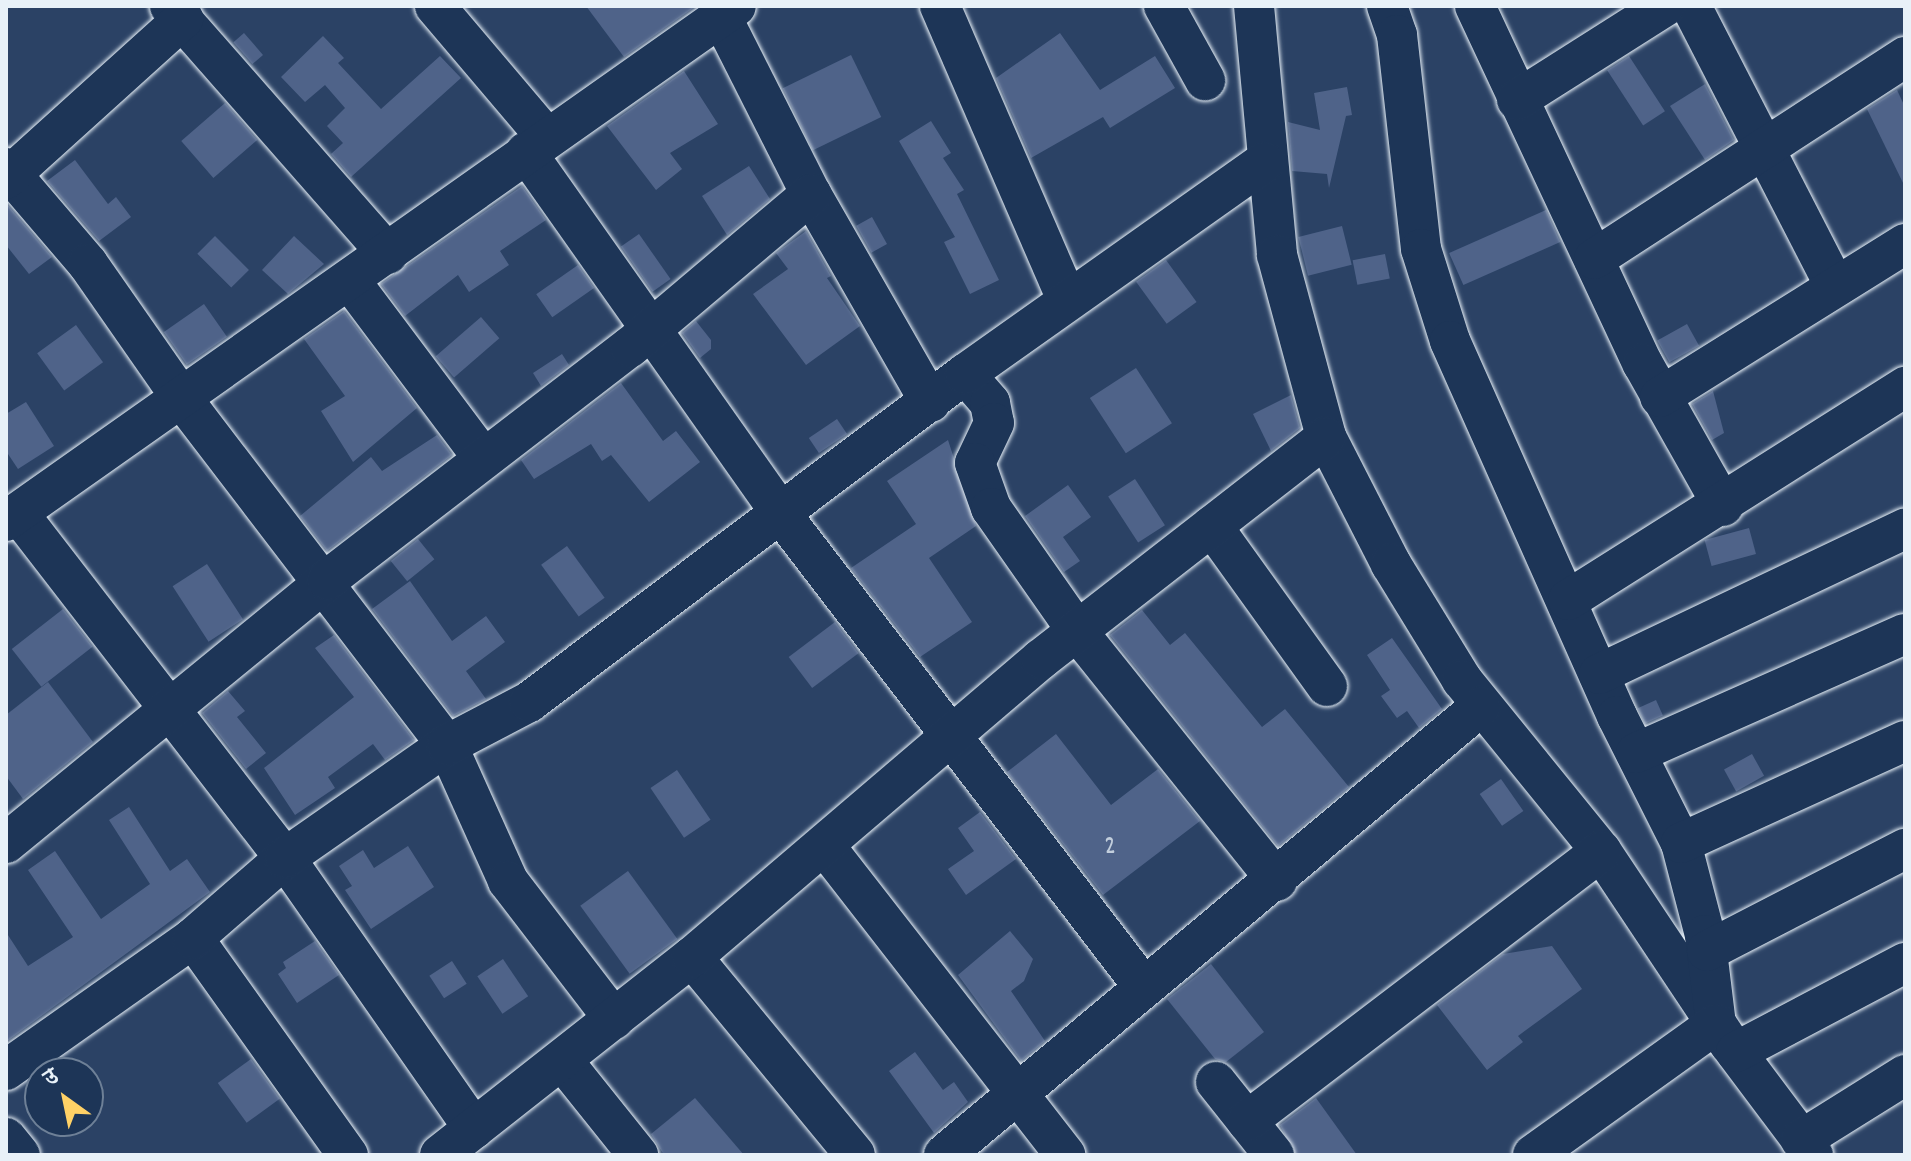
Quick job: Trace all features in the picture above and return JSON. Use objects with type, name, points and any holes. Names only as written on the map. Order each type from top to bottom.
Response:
[{"type":"street","points":[[435,6],[536,145],[651,330],[781,514],[1143,986]]},
{"type":"street","points":[[940,6],[1067,299]]},
{"type":"street","points":[[1164,6],[1205,80]]},
{"type":"street","points":[[1254,6],[1264,162],[1277,255],[1326,437],[1391,564],[1480,707],[1601,851],[1726,1038],[1807,1147],[1905,1075]]},
{"type":"street","points":[[1387,6],[1397,35],[1421,249],[1450,341],[1599,674],[1681,843],[1726,1038]]},
{"type":"street","points":[[1475,6],[1660,397],[1723,506]]},
{"type":"street","points":[[1517,100],[1665,6]]},
{"type":"street","points":[[1691,6],[1767,146],[1835,286]]},
{"type":"street","points":[[474,1129],[285,858],[170,707],[12,517],[351,282],[536,145],[729,11],[811,194],[930,402]]},
{"type":"street","points":[[388,254],[176,13],[8,174],[88,264],[183,400],[327,580],[447,745],[508,881],[614,1019]]},
{"type":"street","points":[[1594,259],[1905,57]]},
{"type":"street","points":[[6,1070],[193,938],[285,858],[447,745],[529,702],[1067,299],[1264,162]]},
{"type":"street","points":[[9,833],[327,580],[651,330],[811,194]]},
{"type":"street","points":[[1660,397],[1905,244]]},
{"type":"street","points":[[351,282],[483,458]]},
{"type":"street","points":[[965,374],[990,403],[994,423],[975,463],[978,483],[1077,631],[1277,881]]},
{"type":"street","points":[[1568,600],[1672,530],[1723,506],[1905,387]]},
{"type":"street","points":[[440,1155],[692,957],[1077,631],[1326,437]]},
{"type":"street","points":[[1212,526],[1327,686]]},
{"type":"street","points":[[1599,674],[1905,529]]},
{"type":"street","points":[[1636,753],[1905,634]]},
{"type":"street","points":[[944,1155],[1143,986],[1277,881],[1480,707]]},
{"type":"street","points":[[1681,843],[1905,741]]},
{"type":"street","points":[[824,845],[1065,1155]]},
{"type":"street","points":[[1707,951],[1905,849]]},
{"type":"street","points":[[1247,1121],[1601,851]]},
{"type":"street","points":[[193,938],[348,1155]]},
{"type":"street","points":[[692,957],[855,1155]]},
{"type":"street","points":[[1533,1155],[1726,1038],[1905,963]]},
{"type":"street","points":[[562,1060],[638,1155]]},
{"type":"street","points":[[1216,1082],[1274,1155]]},
{"type":"street","points":[[6,1138],[20,1155]]},
{"type":"building","points":[[586,6],[696,6],[624,57]]},
{"type":"building","points":[[244,33],[263,55],[252,64],[233,42]]},
{"type":"building","points":[[1060,33],[1100,90],[1155,56],[1175,88],[1110,128],[1103,117],[1031,158],[996,78]]},
{"type":"building","points":[[323,36],[344,58],[338,63],[381,109],[440,56],[461,78],[351,177],[331,154],[343,143],[327,126],[345,108],[325,85],[305,102],[281,77]]},
{"type":"building","points":[[851,55],[881,117],[813,150],[783,88]]},
{"type":"building","points":[[1629,56],[1665,111],[1643,126],[1607,70]]},
{"type":"building","points":[[684,71],[718,124],[670,153],[682,169],[656,190],[607,126]]},
{"type":"building","points":[[1705,84],[1734,140],[1705,160],[1670,106]]},
{"type":"building","points":[[1347,87],[1352,115],[1346,116],[1329,188],[1327,174],[1292,171],[1288,122],[1320,130],[1314,93]]},
{"type":"building","points":[[1897,90],[1905,107],[1905,187],[1867,109]]},
{"type":"building","points":[[225,103],[257,140],[213,178],[181,141]]},
{"type":"building","points":[[931,121],[951,153],[943,158],[964,190],[957,194],[999,280],[970,294],[944,242],[955,237],[899,141]]},
{"type":"building","points":[[75,160],[108,204],[116,197],[131,217],[99,241],[47,181]]},
{"type":"building","points":[[749,166],[770,199],[727,235],[702,196]]},
{"type":"building","points":[[522,186],[546,220],[500,251],[509,265],[469,292],[458,275],[405,316],[381,284]]},
{"type":"building","points":[[6,203],[52,257],[29,274],[6,245]]},
{"type":"building","points":[[1546,210],[1560,242],[1463,285],[1449,253]]},
{"type":"building","points":[[872,217],[887,244],[871,253],[856,226]]},
{"type":"building","points":[[1342,226],[1352,265],[1308,276],[1298,237]]},
{"type":"building","points":[[806,231],[831,276],[827,278],[860,326],[806,365],[753,294],[788,269],[776,253]]},
{"type":"building","points":[[639,234],[671,279],[653,292],[621,247]]},
{"type":"building","points":[[215,236],[249,270],[231,288],[197,254]]},
{"type":"building","points":[[294,236],[324,264],[288,294],[262,270]]},
{"type":"building","points":[[1385,254],[1390,279],[1357,285],[1353,260]]},
{"type":"building","points":[[1166,260],[1197,302],[1167,324],[1136,282]]},
{"type":"building","points":[[578,265],[594,288],[552,317],[536,294]]},
{"type":"building","points":[[204,304],[227,337],[187,365],[164,332]]},
{"type":"building","points":[[344,311],[417,408],[353,462],[321,411],[345,396],[304,339]]},
{"type":"building","points":[[481,317],[499,338],[454,377],[436,356]]},
{"type":"building","points":[[696,321],[711,340],[711,349],[700,358],[682,333]]},
{"type":"building","points":[[1687,324],[1699,346],[1669,362],[1657,340]]},
{"type":"building","points":[[76,325],[103,362],[64,390],[37,353]]},
{"type":"building","points":[[562,354],[569,365],[541,386],[533,373]]},
{"type":"building","points":[[1136,368],[1172,423],[1126,453],[1090,398]]},
{"type":"building","points":[[621,383],[663,441],[676,431],[700,462],[649,502],[611,455],[602,461],[591,444],[534,479],[521,460]]},
{"type":"building","points":[[1713,391],[1724,433],[1712,440],[1692,404]]},
{"type":"building","points":[[1291,395],[1300,428],[1271,451],[1253,414]]},
{"type":"building","points":[[26,402],[54,446],[18,469],[6,451],[6,414]]},
{"type":"building","points":[[837,419],[847,434],[819,453],[809,438]]},
{"type":"building","points":[[437,435],[452,455],[327,551],[300,516],[371,457],[382,471]]},
{"type":"building","points":[[948,440],[976,526],[929,558],[972,622],[920,657],[851,568],[916,524],[887,481]]},
{"type":"building","points":[[1135,479],[1165,525],[1138,543],[1108,496]]},
{"type":"building","points":[[1068,485],[1091,517],[1063,537],[1080,561],[1064,572],[1025,516]]},
{"type":"building","points":[[1749,528],[1756,554],[1712,566],[1705,540]]},
{"type":"building","points":[[418,539],[434,559],[407,581],[391,561]]},
{"type":"building","points":[[567,546],[605,598],[579,617],[541,565]]},
{"type":"building","points":[[207,564],[243,619],[209,642],[173,586]]},
{"type":"building","points":[[410,581],[452,641],[486,616],[505,642],[466,671],[486,699],[453,716],[372,609]]},
{"type":"building","points":[[63,609],[93,647],[41,687],[12,649]]},
{"type":"building","points":[[1142,610],[1170,645],[1185,633],[1262,727],[1285,709],[1349,787],[1278,846],[1110,635]]},
{"type":"building","points":[[835,622],[858,653],[812,688],[789,657]]},
{"type":"building","points":[[334,635],[414,740],[385,760],[373,744],[328,777],[335,788],[295,815],[264,768],[354,697],[315,648]]},
{"type":"building","points":[[1392,638],[1442,709],[1419,728],[1407,711],[1397,718],[1381,696],[1390,690],[1367,655]]},
{"type":"building","points":[[48,682],[93,742],[23,799],[6,776],[6,715]]},
{"type":"building","points":[[228,691],[245,711],[237,717],[266,753],[246,769],[202,713]]},
{"type":"building","points":[[1656,700],[1663,716],[1645,724],[1638,708]]},
{"type":"building","points":[[1056,734],[1111,805],[1158,769],[1200,821],[1103,895],[1007,772]]},
{"type":"building","points":[[1752,754],[1764,776],[1736,791],[1724,770]]},
{"type":"building","points":[[677,770],[711,820],[684,838],[650,788]]},
{"type":"building","points":[[1501,779],[1523,811],[1502,826],[1480,794]]},
{"type":"building","points":[[129,807],[170,871],[187,859],[210,892],[6,1042],[6,932],[28,966],[73,937],[28,870],[55,851],[101,919],[150,884],[109,820]]},
{"type":"building","points":[[980,812],[1016,859],[966,895],[948,869],[974,851],[958,828]]},
{"type":"building","points":[[408,846],[434,887],[371,929],[345,890],[352,886],[339,866],[363,850],[374,868]]},
{"type":"building","points":[[628,871],[677,939],[630,974],[580,906]]},
{"type":"building","points":[[1010,931],[1033,959],[1024,981],[1011,991],[1045,1041],[1021,1061],[958,975]]},
{"type":"building","points":[[315,941],[339,975],[297,1003],[278,974],[286,968],[283,962]]},
{"type":"building","points":[[1552,946],[1582,989],[1518,1036],[1523,1042],[1487,1070],[1437,1005],[1503,954]]},
{"type":"building","points":[[503,959],[528,996],[502,1014],[477,976]]},
{"type":"building","points":[[452,961],[467,984],[444,998],[429,976]]},
{"type":"building","points":[[1211,964],[1264,1032],[1226,1062],[1215,1059],[1167,999]]},
{"type":"building","points":[[915,1052],[943,1090],[954,1082],[968,1102],[934,1133],[889,1071]]},
{"type":"building","points":[[251,1059],[280,1099],[247,1123],[218,1083]]},
{"type":"building","points":[[695,1098],[744,1155],[664,1155],[651,1134]]},
{"type":"building","points":[[1316,1098],[1357,1155],[1296,1155],[1280,1125]]}]
